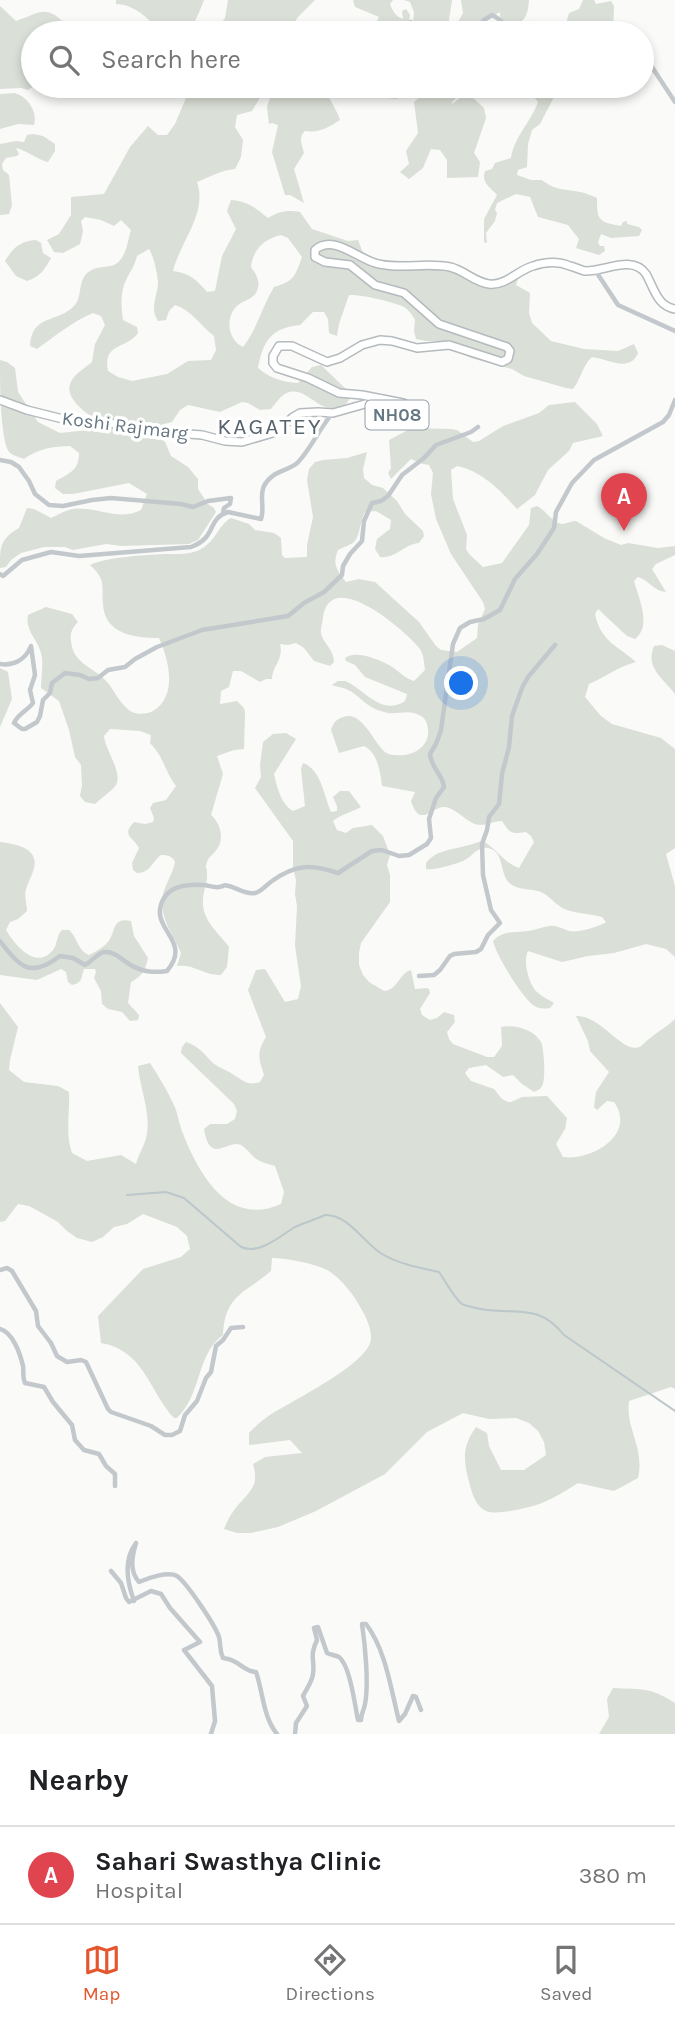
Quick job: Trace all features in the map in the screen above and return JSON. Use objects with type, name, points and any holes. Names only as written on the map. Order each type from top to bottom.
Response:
[{"type":"main road","name":"Koshi Rajmarg","points":[[0,400],[27,410],[87,425],[119,424],[242,442],[276,432],[300,414],[333,413],[365,404],[383,407],[400,416],[405,414],[407,408],[402,403],[362,394],[339,393],[308,378],[277,368],[273,363],[273,356],[277,348],[292,346],[327,362],[362,345],[380,340],[417,348],[445,344],[502,362],[510,355],[507,347],[435,321],[408,296],[375,285],[353,267],[325,262],[315,257],[320,246],[351,250],[378,264],[452,268],[474,279],[497,285],[532,266],[553,262],[584,271],[595,269]]},
{"type":"main road","name":"NH08","points":[[595,269],[631,264],[639,266],[654,286],[660,302],[665,307],[675,309]]},
{"type":"street","points":[[483,21],[492,15],[502,21]]},
{"type":"street","points":[[654,70],[675,102]]},
{"type":"street","points":[[595,269],[618,305],[675,331]]},
{"type":"street","points":[[0,941],[22,965],[31,968],[41,968],[60,956],[73,958],[85,965],[105,952],[117,955],[146,972],[167,971],[177,955],[160,918],[160,906],[166,895],[176,887],[203,885],[218,888],[226,885],[252,894],[299,867],[318,866],[338,873],[372,851],[409,855],[427,844],[430,838],[429,819],[436,798],[444,787],[443,778],[430,762],[430,754],[441,730],[456,634],[470,622],[484,619],[500,610],[515,579],[537,554],[554,528],[556,512],[572,482],[594,460],[663,422],[675,400]]},
{"type":"street","points":[[223,513],[235,512],[261,519],[264,486],[280,470],[295,464],[333,413]]},
{"type":"street","points":[[0,663],[7,665],[18,661],[25,657],[31,646],[35,675],[30,690],[33,703],[14,723],[25,729],[37,722],[43,700],[50,693],[52,683],[65,673],[89,679],[98,678],[108,670],[125,667],[157,647],[202,630],[288,616],[324,592],[342,575],[343,566],[350,554],[362,541],[364,521],[372,503],[388,496],[402,475],[436,445],[478,427]]},
{"type":"street","points":[[0,460],[19,467],[35,494],[50,505],[63,506],[110,498],[181,504],[190,508],[208,501],[231,498],[230,504],[216,519],[206,539],[191,547],[79,556],[51,552],[22,561],[3,576],[0,574]]},
{"type":"street","points":[[419,976],[434,975],[454,954],[476,952],[500,923],[491,910],[483,878],[482,844],[489,817],[499,804],[512,716],[522,688],[555,645]]},
{"type":"street","points":[[0,1270],[7,1268],[12,1271],[36,1311],[38,1326],[57,1356],[66,1362],[86,1362],[108,1409],[165,1435],[180,1431],[184,1415],[197,1401],[211,1371],[216,1346],[229,1329],[243,1327]]},
{"type":"street","points":[[0,1329],[12,1336],[23,1366],[22,1379],[25,1383],[44,1387],[72,1426],[75,1440],[84,1451],[99,1454],[115,1474],[115,1486]]},
{"type":"street","points":[[134,1601],[130,1590],[127,1559],[136,1543],[132,1563],[135,1577],[139,1582],[170,1574],[178,1577],[198,1601],[220,1638],[219,1649],[223,1658],[236,1660],[250,1672],[256,1672],[265,1709],[273,1729],[278,1734]]},
{"type":"street","points":[[111,1571],[121,1583],[125,1598],[129,1602],[151,1591],[161,1594],[200,1642],[184,1650],[212,1686],[215,1721],[211,1734]]},
{"type":"street","points":[[295,1734],[296,1723],[307,1706],[303,1696],[314,1670],[312,1651],[317,1640],[314,1628],[318,1628],[327,1654],[340,1658],[344,1663],[358,1720],[361,1720],[365,1704],[362,1624],[366,1624],[371,1631],[384,1662],[399,1721],[413,1696],[416,1697],[421,1710]]},
{"type":"shaded area","points":[[116,0],[204,0],[194,21],[150,21],[136,10],[116,4]]},
{"type":"shaded area","points":[[228,0],[315,0],[296,21],[223,21]]},
{"type":"shaded area","points":[[353,0],[393,0],[390,4],[396,15],[403,19],[402,11],[406,9],[410,15],[409,21],[377,21],[379,17],[355,7]]},
{"type":"shaded area","points":[[404,0],[452,0],[449,21],[413,21],[414,12],[410,2]]},
{"type":"shaded area","points":[[461,0],[529,0],[526,16],[522,21],[500,21],[500,12],[484,21],[459,21],[463,13]]},
{"type":"shaded area","points":[[583,0],[594,0],[596,4],[611,1],[614,6],[613,21],[567,21],[569,13],[579,9]]},
{"type":"shaded area","points":[[0,6],[16,21],[37,13],[54,14],[62,21],[21,21],[21,88],[0,89]]},
{"type":"shaded area","points":[[15,93],[24,98],[35,115],[34,125],[18,124],[0,129],[0,94]]},
{"type":"shaded area","points":[[186,98],[260,98],[252,111],[237,115],[235,127],[243,140],[241,157],[235,169],[197,182],[199,205],[173,271],[184,273],[207,292],[215,291],[222,256],[236,229],[227,211],[231,200],[251,206],[268,218],[284,212],[300,212],[312,229],[348,241],[358,240],[363,253],[380,260],[442,261],[480,279],[499,280],[513,273],[519,275],[516,285],[530,293],[529,313],[532,323],[551,341],[584,349],[618,351],[634,344],[638,353],[634,359],[624,364],[592,357],[573,389],[566,388],[471,358],[435,341],[416,339],[415,320],[404,307],[349,295],[337,336],[329,333],[328,319],[324,312],[313,312],[300,325],[282,329],[270,337],[258,368],[276,379],[298,383],[312,367],[321,365],[348,391],[351,397],[346,404],[334,408],[325,407],[304,394],[293,392],[283,396],[271,409],[260,410],[242,402],[220,412],[188,405],[180,410],[172,422],[164,424],[158,435],[165,442],[171,456],[188,467],[198,479],[198,489],[216,512],[198,540],[189,544],[106,544],[73,550],[65,547],[44,547],[21,553],[6,567],[0,568],[2,544],[19,528],[27,508],[51,518],[73,509],[116,514],[141,510],[147,494],[129,483],[73,494],[63,494],[55,488],[56,481],[69,473],[77,463],[79,453],[70,446],[46,449],[24,459],[9,452],[2,422],[0,360],[15,368],[18,392],[38,422],[60,433],[89,430],[93,418],[74,400],[69,389],[74,377],[92,362],[95,344],[105,325],[101,316],[93,313],[85,317],[37,349],[30,346],[32,336],[35,328],[75,305],[86,274],[120,261],[131,230],[121,220],[114,226],[85,217],[81,221],[83,231],[80,244],[63,253],[54,252],[47,240],[59,234],[71,215],[71,197],[104,194],[130,147],[148,126],[158,135],[167,135],[175,124]],"holes":[[[281,235],[288,238],[302,257],[293,277],[274,287],[243,347],[231,334],[229,322],[238,305],[257,291],[258,279],[251,267],[252,261],[257,250],[269,239]],[[149,249],[158,278],[154,306],[158,321],[166,320],[175,305],[181,307],[214,336],[216,350],[211,360],[188,361],[167,374],[132,381],[108,371],[107,362],[112,351],[138,333],[137,327],[123,320],[122,304],[125,283],[137,256]]]},
{"type":"shaded area","points":[[270,98],[330,98],[340,120],[323,129],[305,131],[302,136],[304,153],[294,169],[304,203],[285,195],[272,152],[278,125],[269,124],[267,107]]},
{"type":"shaded area","points":[[419,98],[456,98],[452,104],[460,98],[473,98],[484,108],[486,118],[474,153],[480,162],[478,177],[447,178],[447,160],[440,150],[431,149],[423,168],[409,179],[400,172],[409,164],[406,151],[418,133],[414,102]]},
{"type":"shaded area","points":[[535,98],[553,98],[540,124],[532,130],[527,167],[518,170],[517,175],[531,180],[542,180],[556,188],[582,192],[597,198],[600,219],[621,226],[627,221],[627,224],[642,230],[639,236],[611,238],[601,234],[598,242],[600,246],[604,246],[605,251],[599,255],[576,248],[579,239],[568,225],[538,217],[530,197],[516,194],[497,203],[495,221],[486,233],[487,243],[484,242],[484,219],[497,195],[485,182],[485,171],[492,169],[495,163],[511,158],[538,102]]},
{"type":"shaded area","points":[[27,135],[43,136],[55,144],[55,151],[48,162],[16,148],[19,154],[17,156],[6,158],[2,164],[3,170],[9,175],[12,205],[9,214],[0,215],[0,144],[24,142]]},
{"type":"shaded area","points":[[36,240],[41,243],[43,253],[51,258],[42,272],[27,281],[16,276],[5,261],[18,246]]},
{"type":"shaded area","points":[[575,402],[597,424],[603,436],[573,443],[569,451],[548,470],[535,495],[517,509],[483,477],[457,466],[451,470],[453,499],[467,535],[466,549],[483,567],[502,563],[529,525],[531,508],[537,506],[559,523],[576,521],[621,545],[628,543],[658,548],[675,546],[675,555],[656,564],[652,569],[666,592],[638,577],[634,581],[643,620],[643,627],[635,639],[627,636],[598,609],[595,614],[606,637],[636,662],[589,684],[585,697],[601,716],[612,724],[661,738],[675,749],[675,848],[666,854],[675,886],[675,957],[666,949],[646,944],[562,962],[528,951],[526,965],[532,986],[554,1003],[550,1008],[541,1008],[528,1001],[504,965],[493,941],[509,933],[552,926],[578,931],[606,922],[602,917],[566,910],[539,891],[512,885],[505,877],[498,856],[491,849],[483,848],[455,864],[426,869],[426,863],[439,853],[483,841],[519,868],[534,842],[526,832],[511,832],[502,821],[475,824],[446,807],[427,814],[418,814],[411,801],[415,792],[382,786],[378,763],[369,749],[364,746],[339,753],[331,730],[337,720],[348,716],[361,721],[380,747],[392,755],[413,753],[423,746],[428,736],[425,720],[421,716],[407,712],[379,711],[350,691],[332,685],[345,681],[382,704],[396,705],[404,701],[407,694],[365,677],[345,658],[361,655],[373,658],[414,681],[425,670],[420,649],[400,629],[369,607],[354,600],[340,598],[329,603],[321,630],[333,657],[334,662],[330,666],[314,661],[304,648],[296,643],[280,644],[279,659],[272,679],[260,682],[241,671],[233,671],[229,687],[221,691],[220,704],[237,701],[245,712],[244,749],[217,756],[223,774],[211,815],[219,826],[221,840],[206,865],[203,900],[208,921],[229,947],[227,967],[221,975],[177,966],[181,953],[164,917],[162,902],[175,862],[170,856],[161,855],[148,869],[137,873],[133,870],[132,863],[139,848],[128,833],[134,822],[153,822],[150,808],[153,803],[166,800],[176,786],[150,743],[151,735],[140,731],[110,729],[104,736],[118,780],[112,790],[95,804],[85,802],[80,796],[81,765],[75,757],[59,701],[41,688],[42,657],[28,626],[28,615],[46,607],[72,614],[78,622],[73,629],[71,641],[80,661],[103,678],[132,712],[151,712],[161,704],[169,687],[166,657],[159,638],[131,635],[115,628],[109,622],[103,605],[101,579],[90,565],[126,557],[197,551],[208,544],[222,525],[231,518],[249,524],[255,530],[274,533],[281,538],[282,555],[285,558],[307,557],[313,517],[307,480],[309,469],[315,462],[347,458],[367,452],[364,478],[372,485],[383,488],[397,501],[405,514],[423,531],[424,536],[419,543],[391,556],[380,557],[375,549],[377,539],[390,529],[391,520],[376,511],[365,512],[355,541],[338,550],[336,567],[346,582],[359,579],[375,582],[419,622],[436,646],[441,650],[457,652],[477,638],[478,625],[485,609],[483,602],[451,554],[436,519],[431,494],[433,473],[429,465],[411,459],[391,479],[388,473],[391,468],[389,440],[412,428],[457,430],[473,442],[479,441],[503,426],[539,413],[549,405]]},
{"type":"shaded area","points":[[662,645],[675,651],[675,694],[657,672],[652,661],[654,646]]},
{"type":"shaded area","points":[[0,668],[8,672],[12,699],[0,727]]},
{"type":"shaded area","points":[[286,733],[296,739],[274,774],[285,804],[293,811],[305,806],[301,769],[303,763],[318,777],[331,812],[337,811],[333,797],[340,791],[349,791],[361,807],[333,821],[337,830],[346,833],[353,828],[372,825],[383,836],[390,855],[387,865],[390,875],[390,902],[361,943],[359,965],[363,975],[384,991],[392,988],[411,970],[415,989],[427,988],[430,993],[420,1009],[422,1015],[430,1020],[444,1012],[454,1015],[455,1022],[447,1032],[449,1039],[453,1044],[487,1057],[494,1057],[502,1046],[501,1027],[523,1028],[534,1034],[541,1042],[544,1057],[543,1083],[538,1090],[534,1092],[513,1075],[503,1077],[486,1065],[469,1068],[465,1073],[471,1081],[494,1089],[508,1102],[522,1097],[547,1096],[567,1118],[565,1129],[556,1144],[563,1157],[586,1155],[598,1150],[616,1135],[620,1125],[620,1114],[614,1102],[607,1101],[597,1110],[594,1107],[596,1092],[609,1072],[590,1051],[576,1016],[586,1017],[627,1046],[634,1048],[641,1046],[675,1019],[675,1389],[671,1387],[629,1401],[630,1420],[639,1457],[638,1478],[614,1491],[578,1483],[539,1504],[506,1512],[486,1511],[474,1496],[465,1463],[466,1446],[476,1427],[487,1433],[489,1446],[501,1470],[524,1470],[546,1455],[544,1442],[538,1431],[529,1423],[516,1418],[489,1419],[463,1413],[427,1432],[385,1474],[316,1511],[278,1527],[251,1533],[224,1529],[232,1513],[255,1482],[253,1464],[265,1457],[302,1453],[290,1440],[249,1445],[249,1433],[267,1417],[344,1370],[367,1349],[371,1339],[370,1327],[352,1294],[339,1279],[324,1268],[272,1258],[271,1271],[232,1303],[223,1335],[208,1353],[191,1398],[177,1418],[174,1418],[137,1363],[116,1347],[101,1343],[98,1316],[143,1269],[181,1257],[190,1249],[187,1236],[177,1227],[143,1214],[127,1224],[114,1227],[92,1242],[77,1238],[58,1222],[29,1206],[18,1204],[5,1221],[0,1222],[0,1003],[18,1027],[9,1070],[24,1082],[58,1086],[69,1092],[68,1130],[72,1153],[87,1161],[121,1155],[136,1164],[147,1129],[147,1111],[138,1066],[150,1063],[174,1105],[197,1164],[218,1192],[231,1203],[245,1209],[262,1209],[281,1204],[284,1192],[275,1166],[258,1160],[241,1145],[220,1149],[210,1146],[204,1129],[210,1124],[227,1124],[235,1119],[237,1111],[234,1104],[181,1053],[186,1042],[198,1048],[215,1065],[243,1081],[260,1082],[264,1075],[260,1052],[266,1037],[248,990],[256,970],[265,969],[285,1002],[298,999],[301,986],[295,946],[297,906],[293,841],[255,788],[261,777],[263,742],[273,734]]},
{"type":"shaded area","points":[[0,842],[25,848],[35,861],[25,892],[27,911],[10,922],[6,930],[26,954],[40,958],[46,956],[55,948],[62,930],[69,930],[82,950],[89,955],[108,942],[120,921],[131,921],[134,936],[148,958],[142,973],[131,982],[128,1003],[139,1015],[138,1020],[130,1021],[122,1012],[108,1009],[102,1004],[101,991],[94,978],[95,969],[84,969],[80,981],[72,985],[68,982],[66,972],[61,969],[37,980],[0,975]]},
{"type":"shaded area","points":[[613,1688],[651,1691],[675,1703],[675,1734],[599,1734],[609,1717],[607,1699]]},
{"type":"waterway","points":[[127,1195],[166,1192],[184,1198],[241,1247],[248,1249],[262,1247],[295,1227],[325,1215],[341,1219],[382,1254],[439,1272],[463,1305],[485,1310],[532,1313],[543,1317],[564,1335],[675,1411]]},
{"type":"place","name":"Sahari Swasthya Clinic","points":[[624,531]]},
{"type":"district","name":"KAGATEY","points":[[270,426]]}]
